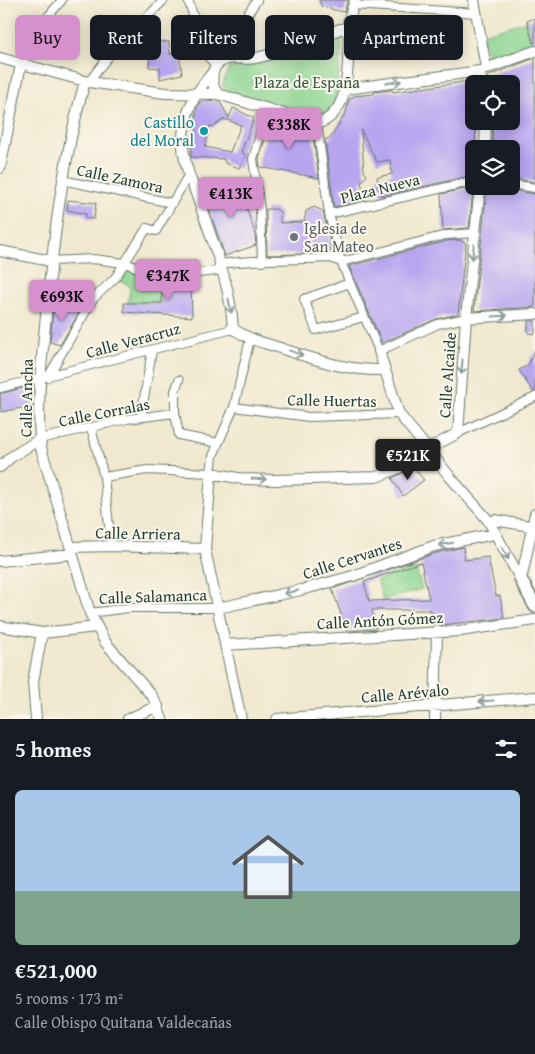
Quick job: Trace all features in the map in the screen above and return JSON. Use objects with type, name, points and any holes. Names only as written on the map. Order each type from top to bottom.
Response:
[{"type":"street","points":[[0,168],[21,64],[44,20],[62,0]]},
{"type":"street","points":[[87,82],[110,54],[164,0]]},
{"type":"street","points":[[188,0],[207,56],[214,68],[215,90],[218,94]]},
{"type":"street","points":[[248,15],[258,0]]},
{"type":"street","points":[[474,0],[480,31],[483,75]]},
{"type":"street","points":[[350,15],[354,2],[476,13]]},
{"type":"street","points":[[255,58],[340,29],[344,30]]},
{"type":"street","points":[[346,89],[483,69],[535,51]]},
{"type":"street","points":[[0,58],[87,82],[165,92],[218,94],[317,124],[332,116],[346,89],[348,60]]},
{"type":"street","points":[[227,60],[214,68],[195,94],[184,127],[182,145],[189,174],[220,264],[233,329],[250,339],[330,364],[352,369],[384,370]]},
{"type":"street","name":"Calle Ancha","points":[[87,82],[68,146],[51,261],[40,439],[90,612],[105,642],[158,706],[162,719]]},
{"type":"street","points":[[262,262],[260,209],[253,159],[267,110]]},
{"type":"street","points":[[317,124],[329,214]]},
{"type":"street","points":[[44,377],[93,299],[115,278],[147,228],[156,231],[189,174]]},
{"type":"street","name":"Calle Zamora","points":[[62,180],[172,203]]},
{"type":"street","name":"Plaza Nueva","points":[[379,351],[341,262],[329,214],[465,183]]},
{"type":"street","points":[[520,186],[535,188]]},
{"type":"street","name":"Calle Alcaide","points":[[458,433],[466,318],[479,195]]},
{"type":"street","points":[[220,264],[246,260],[262,262],[331,258],[341,262],[446,235],[475,233]]},
{"type":"street","points":[[0,251],[51,261],[93,259],[125,263],[162,277],[217,271],[220,264]]},
{"type":"street","points":[[350,283],[304,299],[316,330],[364,317]]},
{"type":"street","points":[[535,314],[466,318],[438,324],[379,351],[399,414],[492,529],[535,606]]},
{"type":"street","name":"Calle Veracruz","points":[[0,388],[233,329]]},
{"type":"street","points":[[241,719],[206,549],[213,456],[234,407],[250,339]]},
{"type":"street","points":[[141,417],[152,350]]},
{"type":"street","name":"Calle Corralas","points":[[179,380],[175,391],[175,412],[179,435],[218,443]]},
{"type":"street","points":[[104,477],[147,470],[211,473],[243,479],[376,478],[399,468],[426,448],[535,396]]},
{"type":"street","name":"Calle Huertas","points":[[234,407],[309,416],[399,414]]},
{"type":"street","name":"Calle Corralas","points":[[40,439],[141,417],[175,412]]},
{"type":"street","points":[[91,428],[104,477],[111,546]]},
{"type":"street","points":[[0,467],[11,457],[40,439]]},
{"type":"street","points":[[521,580],[535,514]]},
{"type":"street","name":"Calle Cervantes","points":[[218,608],[353,576],[434,546],[492,529],[495,520],[533,527]]},
{"type":"street","name":"Calle Arriera","points":[[0,560],[111,546],[206,549]]},
{"type":"street","name":"Calle Salamanca","points":[[90,612],[128,608],[218,608]]},
{"type":"street","name":"Calle Antón Gómez","points":[[225,644],[491,628],[535,620]]},
{"type":"street","points":[[0,626],[42,633],[97,627]]},
{"type":"street","points":[[435,719],[437,630]]},
{"type":"street","points":[[36,719],[33,682],[42,633]]},
{"type":"street","name":"Calle Arévalo","points":[[277,719],[341,717],[436,704],[535,698]]},
{"type":"street","points":[[128,719],[158,706]]},
{"type":"green space","points":[[527,21],[534,46],[489,60],[482,34]]},
{"type":"green space","name":"Plaza de España","points":[[339,37],[342,41],[337,93],[331,110],[313,116],[226,90],[222,86],[229,67],[273,60],[334,60],[334,39]]},
{"type":"green space","points":[[125,263],[162,277],[162,303],[128,303],[130,286],[115,278]]},
{"type":"green space","points":[[416,569],[422,589],[383,600],[377,580]]},
{"type":"building","points":[[319,0],[348,0],[344,12],[322,7]]},
{"type":"building","points":[[535,18],[535,43],[533,43],[527,21]]},
{"type":"building","points":[[161,42],[169,42],[171,60],[180,60],[182,74],[160,79],[160,68],[149,67],[150,60],[161,60]]},
{"type":"building","points":[[535,58],[535,182],[520,180],[520,140],[492,140],[493,130],[520,130],[520,75],[491,75]]},
{"type":"building","points":[[465,82],[465,130],[476,130],[475,140],[465,140],[465,177],[381,196],[377,177],[392,174],[390,160],[377,162],[361,130],[364,171],[367,176],[361,182],[365,200],[334,207],[325,139],[330,139],[346,112],[349,100],[354,96],[392,90],[393,92]]},
{"type":"building","name":"Castillo del Moral","points":[[200,102],[220,102],[229,118],[233,108],[254,118],[241,152],[246,155],[239,168],[225,163],[224,159],[191,157],[192,135],[196,135],[196,111]],"holes":[[[224,119],[241,125],[230,152],[205,147],[210,126],[213,127]]]},
{"type":"building","points":[[271,118],[312,130],[319,178],[260,167],[259,159]]},
{"type":"building","points":[[201,186],[222,191],[240,188],[248,193],[249,198],[245,204],[255,233],[256,245],[225,256]]},
{"type":"building","points":[[465,189],[465,195],[473,195],[469,228],[443,230],[441,194]]},
{"type":"building","points":[[520,192],[535,194],[535,307],[474,311],[486,195],[520,195]]},
{"type":"building","points":[[68,200],[96,203],[94,219],[86,218],[86,214],[67,210]]},
{"type":"building","name":"Iglesia de San Mateo","points":[[314,207],[323,211],[332,253],[267,255],[266,209],[276,209],[280,212],[280,223],[304,222],[306,211]]},
{"type":"building","points":[[459,240],[466,243],[458,314],[436,319],[382,343],[349,266],[447,241]]},
{"type":"building","points":[[191,279],[192,317],[124,312],[124,303],[162,303],[162,283]]},
{"type":"building","points":[[54,302],[80,311],[60,345],[50,342]]},
{"type":"building","points":[[528,321],[535,321],[535,334],[528,333]]},
{"type":"building","points":[[535,350],[535,391],[533,392],[519,370],[528,365]]},
{"type":"building","points":[[33,385],[32,406],[1,412],[0,394]]},
{"type":"building","points":[[412,466],[424,480],[403,496],[392,478]]},
{"type":"building","points":[[463,547],[465,560],[488,557],[496,596],[500,596],[504,618],[442,625],[434,624],[431,610],[372,610],[376,629],[347,631],[332,589],[436,553]],"holes":[[[421,562],[429,599],[369,601],[364,582]]]},
{"type":"place","name":"Castillo del Moral","points":[[204,131]]},
{"type":"place","name":"Iglesia de San Mateo","points":[[294,237]]}]
